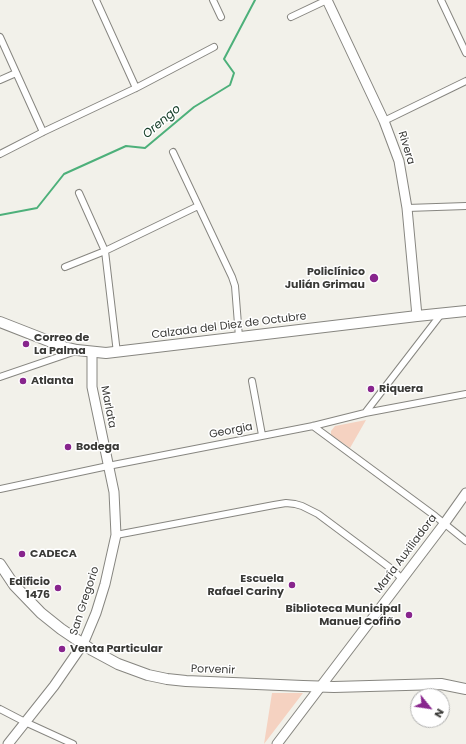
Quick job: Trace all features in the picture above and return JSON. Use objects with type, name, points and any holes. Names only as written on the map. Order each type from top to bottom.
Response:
[{"type":"main road","name":"Calzada del Diez de Octubre","points":[[0,322],[49,342],[77,350],[117,353],[239,337],[466,311]]},
{"type":"main road","name":"Porvenir","points":[[0,564],[14,585],[42,613],[83,644],[118,664],[167,679],[322,686],[441,684],[466,689]]},
{"type":"street","points":[[96,0],[136,88]]},
{"type":"street","points":[[213,0],[221,17]]},
{"type":"street","points":[[291,16],[327,0]]},
{"type":"street","name":"Rivera","points":[[327,0],[384,121],[399,161],[407,208],[417,316]]},
{"type":"street","points":[[441,0],[466,53]]},
{"type":"street","points":[[0,37],[43,132]]},
{"type":"street","points":[[0,154],[136,88],[214,47]]},
{"type":"street","points":[[0,80],[16,73]]},
{"type":"street","points":[[384,121],[466,81]]},
{"type":"street","points":[[173,152],[233,282],[239,337]]},
{"type":"street","points":[[79,193],[104,251],[117,353]]},
{"type":"street","points":[[65,267],[104,251],[198,206]]},
{"type":"street","points":[[407,208],[466,206]]},
{"type":"street","points":[[365,413],[442,313]]},
{"type":"street","points":[[0,377],[77,350]]},
{"type":"street","name":"Marlata","points":[[92,352],[92,387],[108,466]]},
{"type":"street","points":[[252,381],[262,435]]},
{"type":"street","name":"Georgia","points":[[0,489],[262,435],[313,426],[365,413],[466,394]]},
{"type":"street","points":[[313,426],[466,541]]},
{"type":"street","name":"San Gregorio","points":[[8,744],[54,686],[83,644],[96,613],[105,584],[116,535],[114,492],[108,466]]},
{"type":"street","name":"María Auxiliadora","points":[[277,744],[466,493]]},
{"type":"street","points":[[116,535],[274,505],[286,503],[294,504],[302,506],[322,518],[393,570],[402,579]]},
{"type":"street","points":[[0,709],[73,744]]},
{"type":"shaded area","points":[[366,420],[350,448],[331,435],[331,431],[335,426]]},
{"type":"shaded area","points":[[272,693],[303,693],[264,744]]},
{"type":"waterway","name":"Orengo","points":[[0,215],[37,208],[64,174],[126,146],[145,148],[194,107],[230,85],[234,73],[224,59],[255,0]]},
{"type":"place","name":"Policlínico Julián Grimau","points":[[374,278]]},
{"type":"place","name":"Correo de La Palma","points":[[26,344]]},
{"type":"place","name":"Atlanta","points":[[23,381]]},
{"type":"place","name":"Riquera","points":[[371,389]]},
{"type":"place","name":"Bodega","points":[[68,447]]},
{"type":"place","name":"CADECA","points":[[22,554]]},
{"type":"place","name":"Escuela Rafael Cariny","points":[[292,585]]},
{"type":"place","name":"Edificio 1476","points":[[58,588]]},
{"type":"place","name":"Biblioteca Municipal Manuel Cofiño","points":[[409,615]]},
{"type":"place","name":"Venta Particular","points":[[62,649]]}]
